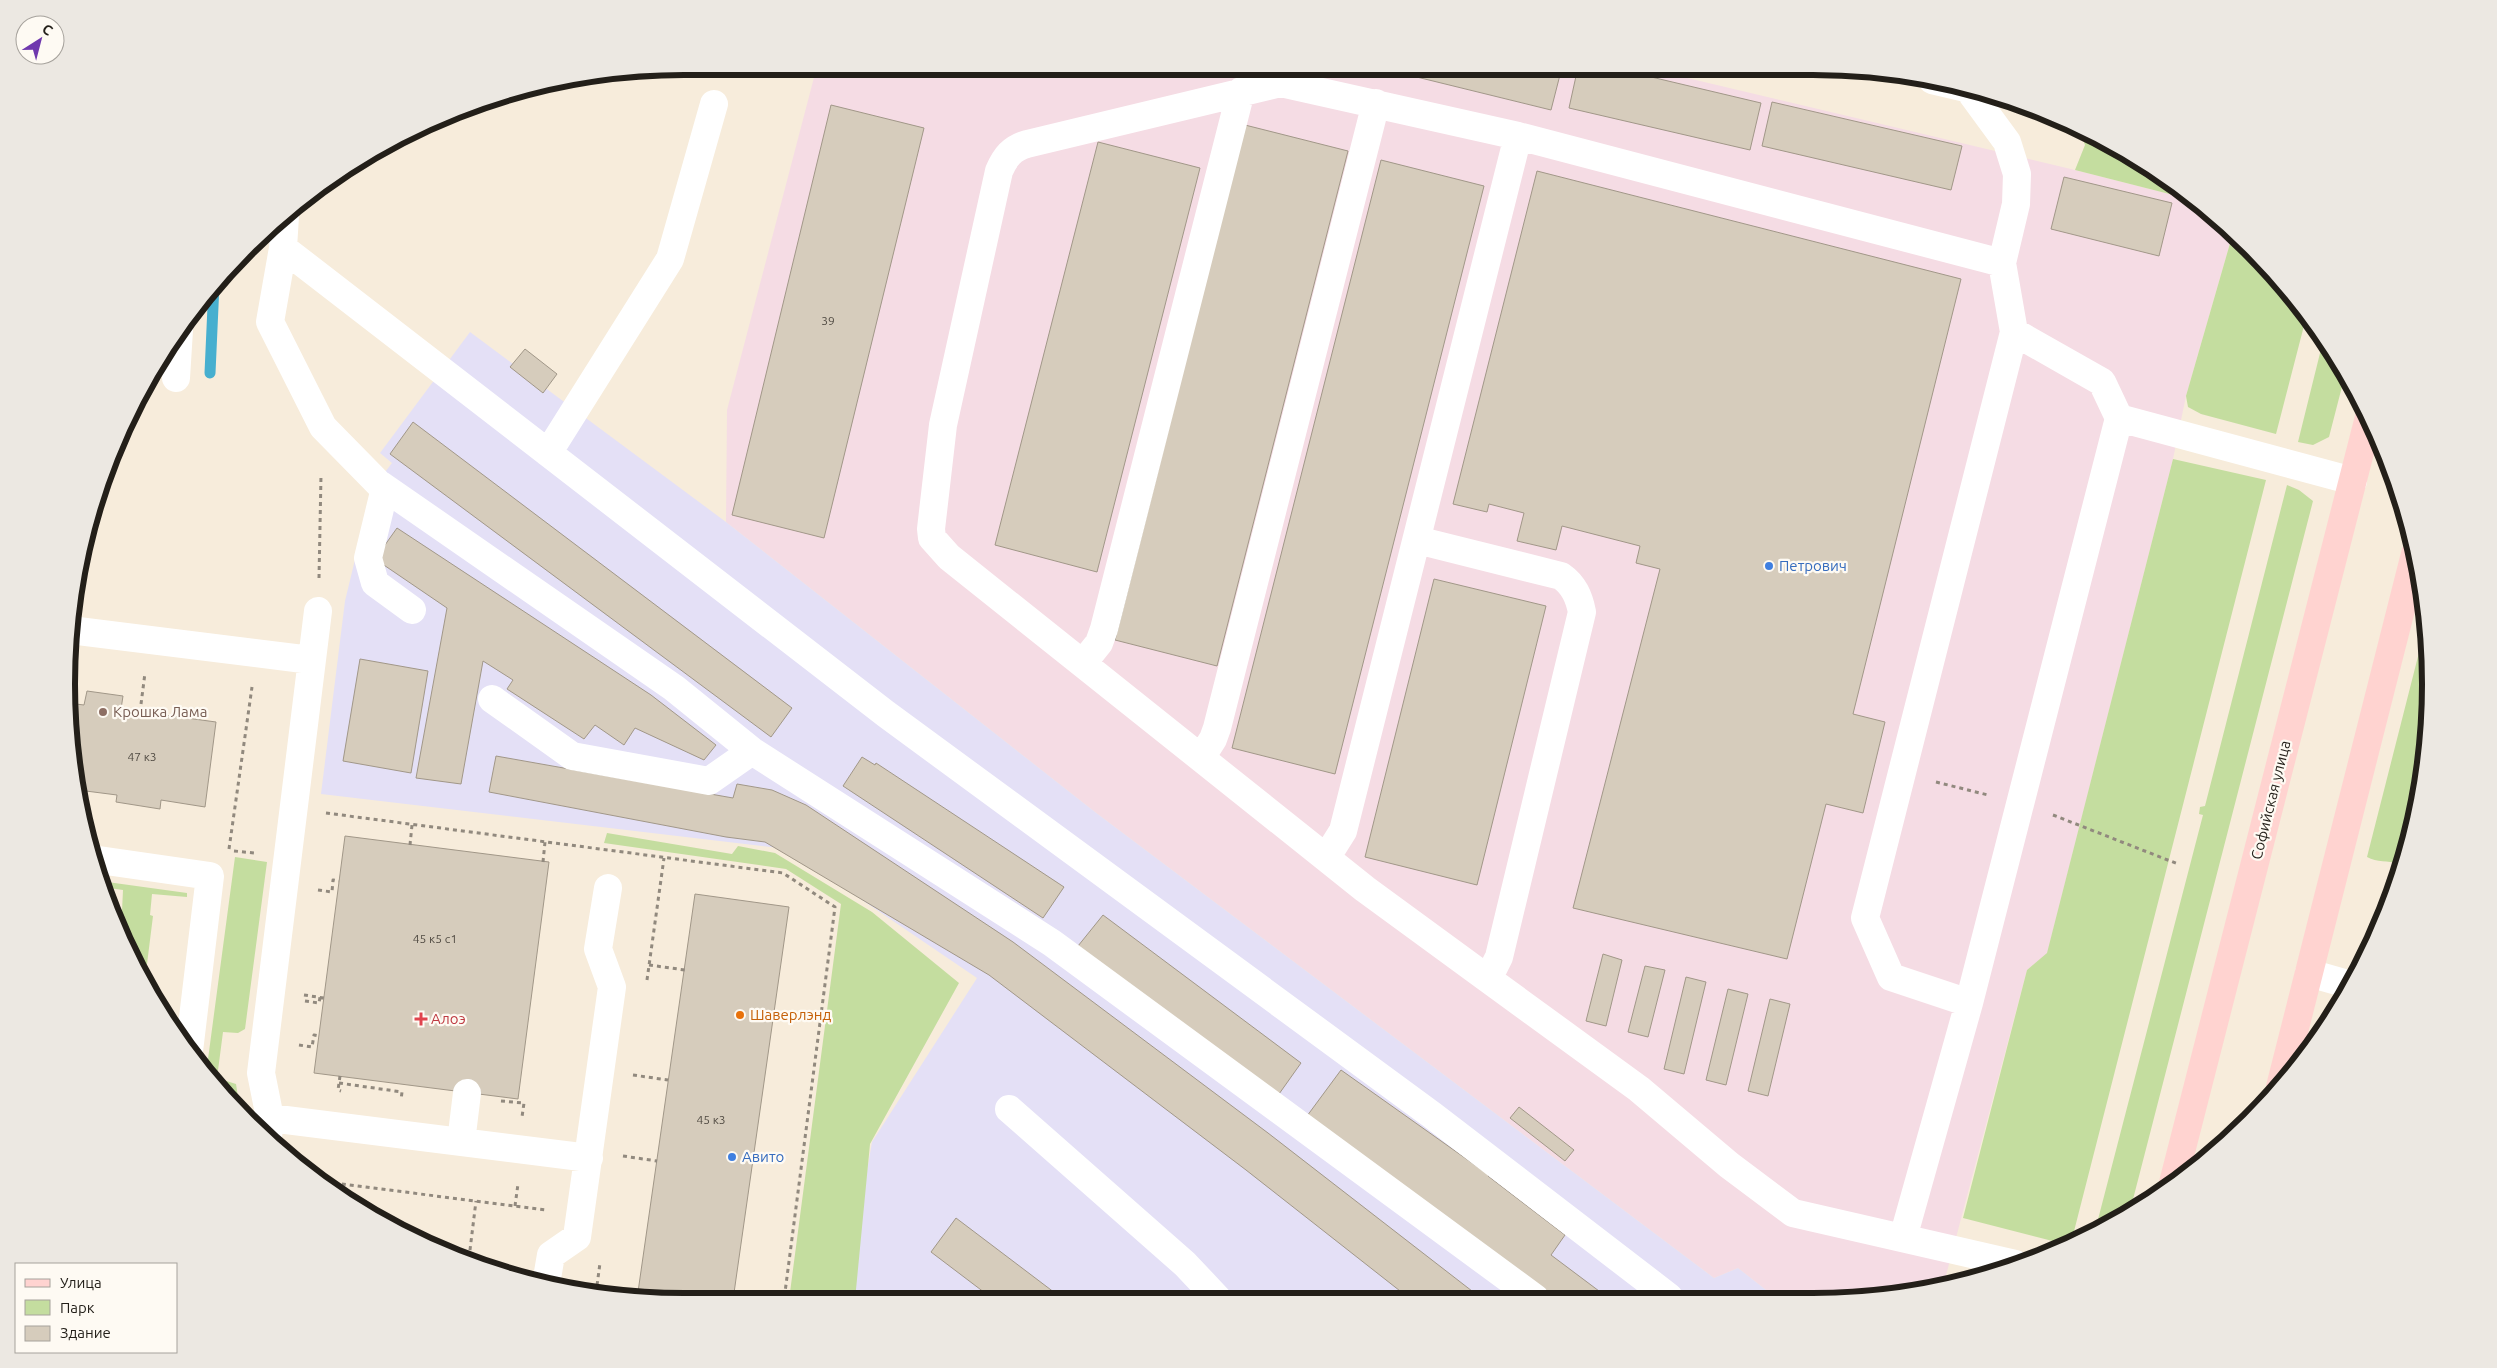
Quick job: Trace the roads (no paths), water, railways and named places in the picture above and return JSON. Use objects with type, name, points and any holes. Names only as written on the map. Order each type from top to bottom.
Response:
[{"type":"main road","name":"Софийская улица","points":[[2176,1173],[2366,430]]},
{"type":"main road","points":[[2285,1069],[2411,570]]},
{"type":"lane","points":[[2002,263],[1518,136],[1281,83],[1021,145],[1010,152],[999,170],[943,424],[931,529],[932,538],[949,557],[1326,858],[1639,1089],[1729,1165],[1793,1213],[2006,1262]]},
{"type":"lane","points":[[1083,663],[1099,643],[1104,629],[1241,91]]},
{"type":"lane","points":[[1969,1003],[1891,977],[1865,918],[2014,332],[2002,263],[2016,204],[2016,174],[2007,142],[1973,97]]},
{"type":"lane","points":[[1201,758],[1213,739],[1217,728],[1376,103]]},
{"type":"lane","points":[[548,453],[670,259],[714,104]]},
{"type":"lane","points":[[1326,858],[1343,831],[1518,136]]},
{"type":"lane","points":[[285,224],[283,248],[270,322],[323,427],[385,488],[674,688],[752,751],[1052,943],[1528,1293]]},
{"type":"lane","points":[[283,248],[886,714],[1432,1115],[1664,1293]]},
{"type":"lane","points":[[1903,1238],[1969,1003],[2022,804],[2119,418],[2102,382],[2014,332]]},
{"type":"lane","points":[[176,378],[178,346]]},
{"type":"lane","points":[[2119,418],[2353,481]]},
{"type":"lane","points":[[385,488],[368,558],[375,583],[412,610]]},
{"type":"lane","points":[[1416,540],[1561,576],[1572,586],[1580,604],[1580,620],[1499,958],[1488,979]]},
{"type":"lane","points":[[318,611],[261,1074],[269,1127],[461,1142],[589,1158]]},
{"type":"lane","points":[[77,631],[311,660]]},
{"type":"lane","points":[[492,699],[572,756],[708,781],[752,751]]},
{"type":"lane","points":[[101,860],[210,876],[190,1040]]},
{"type":"lane","points":[[547,1277],[551,1255],[577,1237],[581,1214],[612,987],[598,950],[608,888]]},
{"type":"lane","points":[[2309,973],[2343,983]]},
{"type":"lane","points":[[461,1142],[467,1093]]},
{"type":"lane","points":[[1009,1108],[1185,1264],[1212,1293]]},
{"type":"waterway","points":[[210,373],[213,298]]},
{"type":"place","name":"Петрович","points":[[1769,566]]},
{"type":"place","name":"Крошка Лама","points":[[103,712]]},
{"type":"place","name":"Шаверлэнд","points":[[740,1015]]},
{"type":"place","name":"Алоэ","points":[[421,1019]]},
{"type":"place","name":"Авито","points":[[732,1157]]}]
